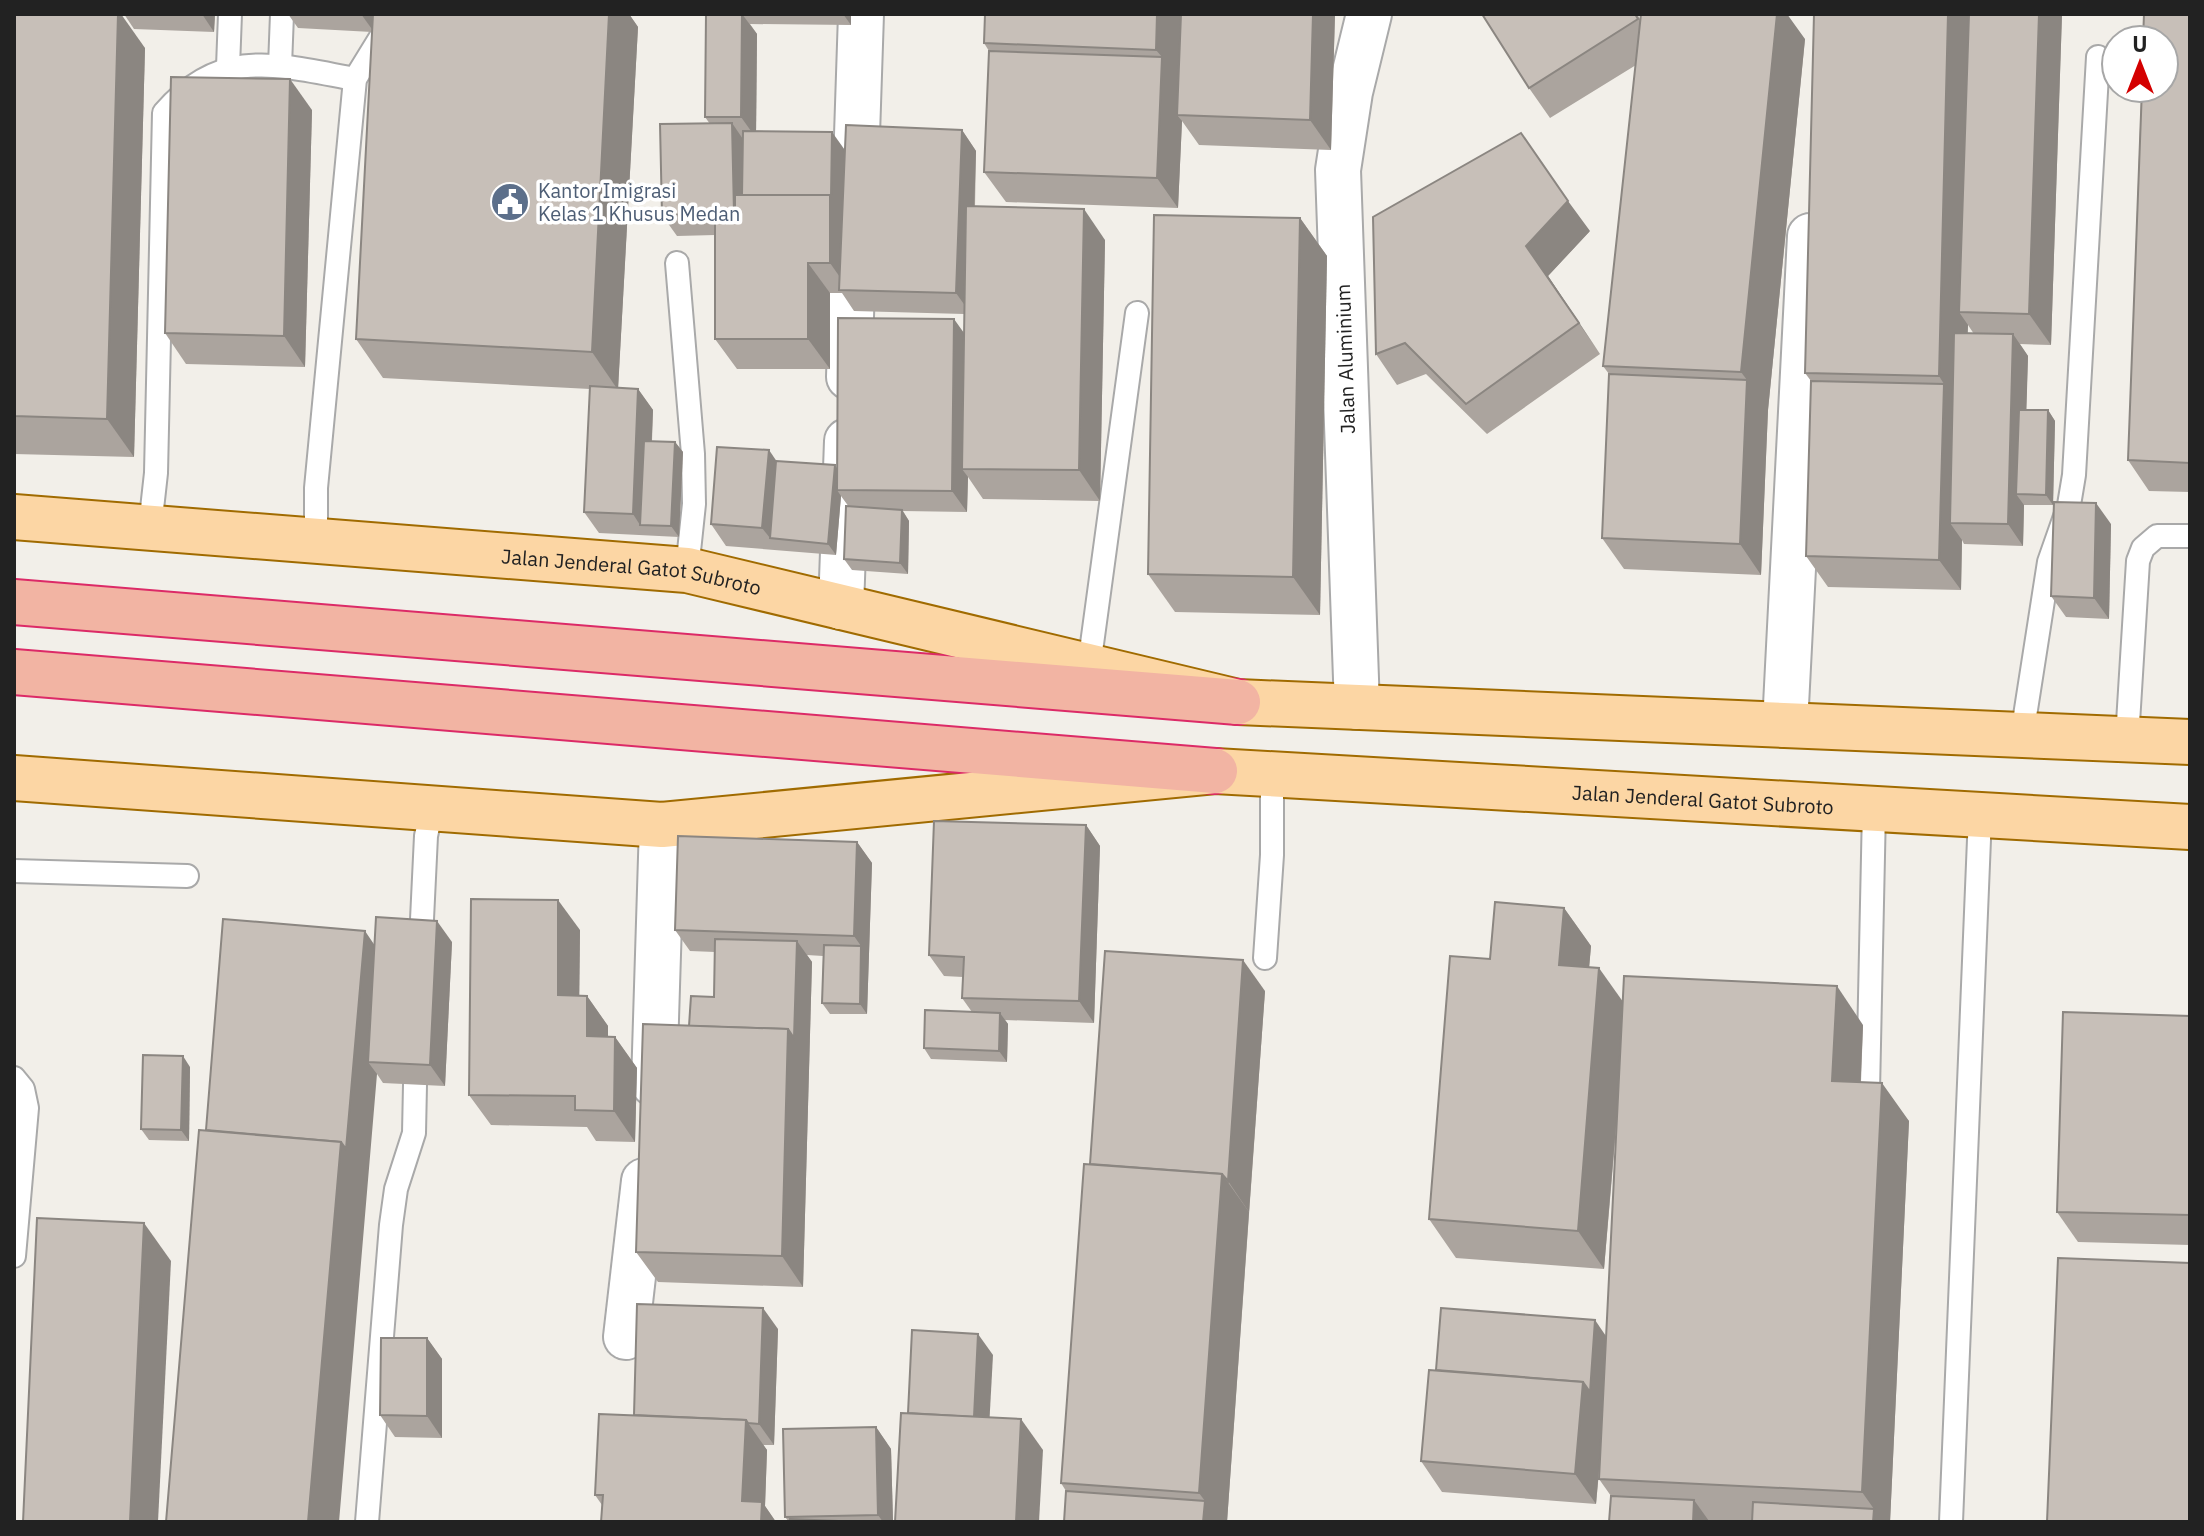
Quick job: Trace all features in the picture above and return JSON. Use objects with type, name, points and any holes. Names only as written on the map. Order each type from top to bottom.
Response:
[{"type":"highway","name":"Jalan Jenderal Gatot Subroto","points":[[14,602],[1238,702]]},
{"type":"highway","name":"Jalan Jenderal Gatot Subroto","points":[[14,672],[1215,771]]},
{"type":"main road","name":"Jalan Jenderal Gatot Subroto","points":[[14,517],[687,570],[1238,702],[2190,742]]},
{"type":"main road","name":"Jalan Jenderal Gatot Subroto","points":[[14,778],[662,825],[1215,771],[2190,827]]},
{"type":"street","points":[[841,607],[861,14]]},
{"type":"street","name":"Jalan Aluminium","points":[[1357,707],[1338,170],[1350,92],[1369,14]]},
{"type":"street","points":[[1785,725],[1812,204]]},
{"type":"street","points":[[626,1337],[649,1134],[662,825]]},
{"type":"lane","points":[[228,67],[230,14]]},
{"type":"lane","points":[[280,66],[282,14]]},
{"type":"lane","points":[[316,541],[316,488],[355,79],[395,14]]},
{"type":"lane","points":[[2022,735],[2049,562],[2069,505],[2074,475],[2098,57]]},
{"type":"lane","points":[[150,527],[156,473],[164,113],[195,85],[228,67],[280,66],[355,79]]},
{"type":"lane","points":[[677,263],[693,454],[694,504],[687,570]]},
{"type":"lane","points":[[1089,666],[1137,313]]},
{"type":"lane","points":[[2127,739],[2138,561],[2143,548],[2157,536],[2190,536]]},
{"type":"lane","points":[[1265,958],[1272,855],[1272,773]]},
{"type":"lane","points":[[421,940],[426,836],[432,808]]},
{"type":"lane","points":[[1868,1091],[1874,809]]},
{"type":"lane","points":[[1951,1522],[1980,815]]},
{"type":"lane","points":[[14,871],[187,876]]},
{"type":"lane","points":[[14,1078],[23,1089],[27,1108],[14,1256]]},
{"type":"lane","points":[[367,1522],[391,1225],[396,1189],[414,1133],[415,1085]]},
{"type":"building","points":[[14,14],[118,14],[107,419],[14,416]]},
{"type":"building","name":"Kantor Imigrasi Kelas 1 Khusus Medan","points":[[373,14],[609,14],[592,352],[356,339]]},
{"type":"building","points":[[706,14],[742,14],[741,117],[705,117]]},
{"type":"building","points":[[985,14],[1157,14],[1156,50],[984,43]]},
{"type":"building","points":[[1181,14],[1313,14],[1310,120],[1177,115]]},
{"type":"building","points":[[1482,14],[1635,14],[1638,19],[1529,88]]},
{"type":"building","points":[[1641,14],[1777,14],[1741,372],[1603,366]]},
{"type":"building","points":[[1814,14],[1948,14],[1939,376],[1805,373]]},
{"type":"building","points":[[1969,14],[2039,14],[2029,314],[1959,312]]},
{"type":"building","points":[[2144,14],[2190,14],[2190,463],[2128,460],[2141,104],[2180,104],[2180,24],[2144,24]]},
{"type":"building","points":[[989,51],[1162,57],[1157,178],[984,172]]},
{"type":"building","points":[[171,77],[290,79],[284,336],[165,333]]},
{"type":"building","points":[[732,123],[734,213],[662,215],[660,124]]},
{"type":"building","points":[[846,125],[962,130],[956,293],[839,290]]},
{"type":"building","points":[[743,131],[832,132],[831,197],[742,195]]},
{"type":"building","points":[[1521,133],[1568,201],[1526,246],[1579,323],[1466,404],[1405,343],[1376,354],[1373,217]]},
{"type":"building","points":[[735,195],[830,195],[830,263],[808,263],[808,339],[715,339],[715,217],[735,217]]},
{"type":"building","points":[[966,206],[1084,209],[1079,470],[962,469]]},
{"type":"building","points":[[1154,215],[1300,218],[1293,577],[1148,574]]},
{"type":"building","points":[[838,318],[954,319],[952,491],[837,490]]},
{"type":"building","points":[[1954,333],[2013,334],[2008,524],[1950,523]]},
{"type":"building","points":[[1609,374],[1747,380],[1740,544],[1602,538]]},
{"type":"building","points":[[1811,381],[1944,384],[1939,560],[1806,556]]},
{"type":"building","points":[[590,386],[638,389],[633,514],[584,512]]},
{"type":"building","points":[[2019,410],[2048,410],[2046,495],[2016,494]]},
{"type":"building","points":[[644,441],[675,442],[671,526],[640,525]]},
{"type":"building","points":[[717,447],[769,450],[762,528],[711,524]]},
{"type":"building","points":[[776,461],[835,465],[828,544],[770,538]]},
{"type":"building","points":[[2054,502],[2096,503],[2094,598],[2051,596]]},
{"type":"building","points":[[846,506],[902,510],[900,563],[844,559]]},
{"type":"building","points":[[934,821],[1086,825],[1079,1001],[962,998],[964,957],[929,955]]},
{"type":"building","points":[[678,836],[857,842],[854,936],[675,930]]},
{"type":"building","points":[[471,899],[558,900],[558,995],[587,996],[587,1036],[615,1037],[614,1111],[575,1110],[575,1096],[469,1095]]},
{"type":"building","points":[[1495,902],[1564,908],[1559,965],[1599,968],[1578,1231],[1429,1219],[1450,956],[1490,959]]},
{"type":"building","points":[[376,917],[437,921],[430,1065],[368,1062]]},
{"type":"building","points":[[223,919],[365,931],[346,1149],[341,1142],[206,1130]]},
{"type":"building","points":[[715,939],[797,941],[794,1038],[788,1029],[689,1026],[691,996],[714,997]]},
{"type":"building","points":[[824,945],[861,946],[860,1004],[822,1003]]},
{"type":"building","points":[[1105,951],[1243,960],[1228,1181],[1222,1174],[1090,1164]]},
{"type":"building","points":[[1624,976],[1837,986],[1832,1081],[1882,1083],[1862,1492],[1599,1479]]},
{"type":"building","points":[[925,1010],[1000,1013],[999,1051],[924,1048]]},
{"type":"building","points":[[2063,1012],[2190,1016],[2190,1215],[2057,1212]]},
{"type":"building","points":[[643,1024],[788,1029],[782,1256],[636,1252]]},
{"type":"building","points":[[143,1055],[183,1056],[181,1130],[141,1129]]},
{"type":"building","points":[[199,1130],[341,1142],[308,1522],[166,1522]]},
{"type":"building","points":[[1084,1164],[1222,1174],[1199,1493],[1061,1483]]},
{"type":"building","points":[[37,1218],[144,1223],[130,1522],[23,1522]]},
{"type":"building","points":[[2058,1258],[2190,1263],[2190,1522],[2047,1522]]},
{"type":"building","points":[[637,1304],[763,1308],[759,1424],[746,1420],[634,1415]]},
{"type":"building","points":[[1441,1308],[1595,1320],[1590,1392],[1583,1382],[1436,1370]]},
{"type":"building","points":[[912,1330],[978,1334],[974,1417],[908,1413]]},
{"type":"building","points":[[381,1338],[427,1338],[427,1416],[380,1415]]},
{"type":"building","points":[[1429,1370],[1583,1382],[1575,1474],[1421,1461]]},
{"type":"building","points":[[901,1413],[1021,1419],[1016,1522],[895,1522]]},
{"type":"building","points":[[599,1414],[746,1420],[742,1501],[762,1502],[761,1522],[601,1522],[603,1495],[595,1495]]},
{"type":"building","points":[[876,1427],[878,1515],[785,1517],[783,1429]]},
{"type":"building","points":[[1066,1491],[1205,1501],[1203,1522],[1064,1522]]},
{"type":"building","points":[[1611,1496],[1694,1500],[1693,1522],[1609,1522]]},
{"type":"building","points":[[1753,1502],[1874,1509],[1873,1522],[1752,1522]]},
{"type":"building","points":[[790,1519],[863,1522],[790,1522]]},
{"type":"place","name":"Kantor Imigrasi Kelas 1 Khusus Medan","points":[[510,202]]}]
